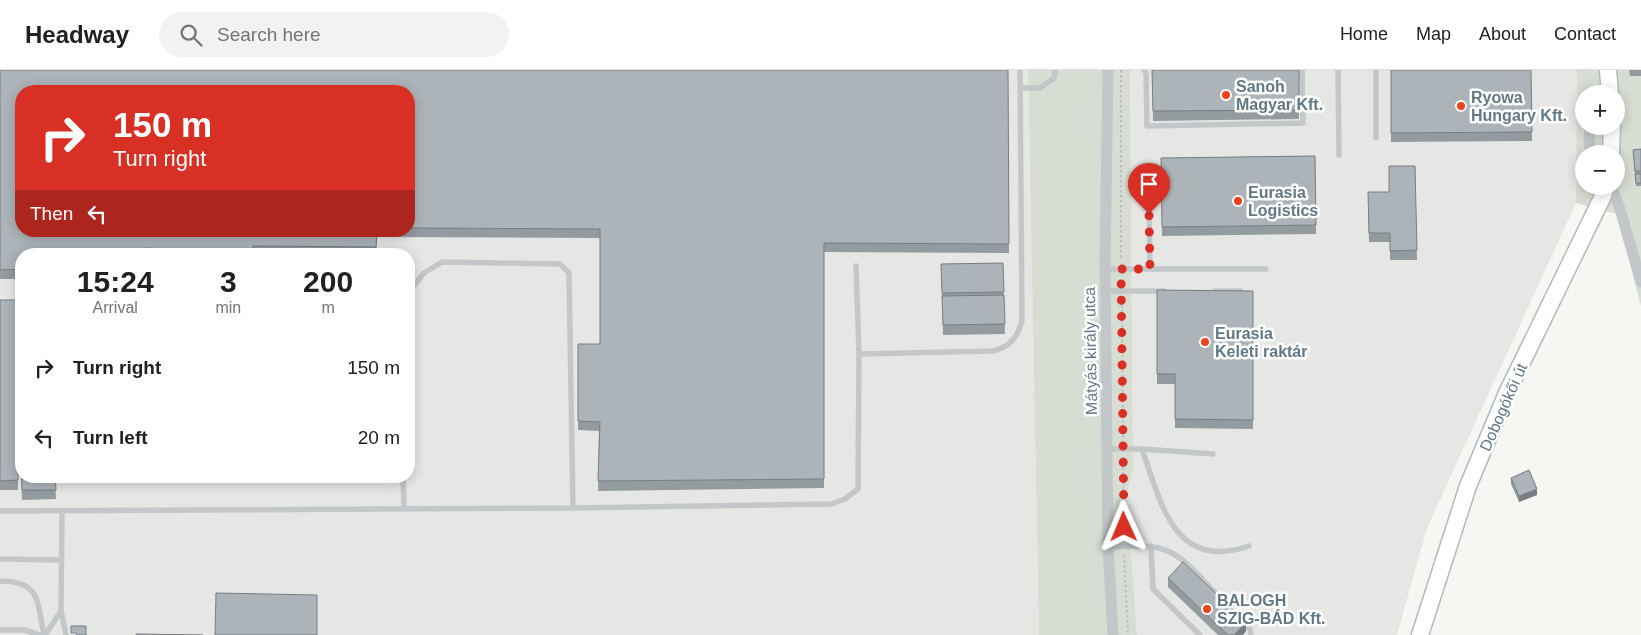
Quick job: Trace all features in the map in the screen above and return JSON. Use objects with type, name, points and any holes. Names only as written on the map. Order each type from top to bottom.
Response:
[{"type":"main road","name":"Dobogókői út","points":[[1420,635],[1468,486],[1507,393],[1603,195]]},
{"type":"street","name":"Mátyás király utca","points":[[1108,70],[1105,269],[1108,547],[1112,634]]},
{"type":"street","points":[[1615,195],[1641,282]]},
{"type":"lane","points":[[859,354],[993,351],[1007,346],[1017,335],[1022,320],[1020,70]]},
{"type":"lane","points":[[1020,88],[1040,88],[1054,78],[1055,70]]},
{"type":"lane","points":[[1144,70],[1146,73],[1147,126],[1303,123],[1302,70]]},
{"type":"lane","points":[[1338,70],[1339,155]]},
{"type":"lane","points":[[1376,70],[1376,138]]},
{"type":"lane","points":[[1149,195],[1150,269]]},
{"type":"lane","points":[[415,284],[424,273],[442,262],[560,264],[569,273],[573,508]]},
{"type":"lane","points":[[0,511],[573,508],[831,504],[845,500],[858,489],[859,354],[856,266]]},
{"type":"lane","points":[[1105,269],[1266,269]]},
{"type":"lane","points":[[1106,291],[1172,291]]},
{"type":"lane","points":[[1211,291],[1241,291]]},
{"type":"lane","points":[[0,303],[15,303]]},
{"type":"lane","points":[[1108,449],[1142,449],[1213,454]]},
{"type":"lane","points":[[1142,449],[1163,508],[1183,538],[1190,544],[1198,547],[1218,551],[1228,552],[1249,546]]},
{"type":"lane","points":[[403,483],[404,509]]},
{"type":"lane","points":[[62,512],[61,611],[66,635]]},
{"type":"lane","points":[[1108,547],[1151,546],[1176,555],[1224,602]]},
{"type":"lane","points":[[1151,546],[1153,589],[1200,635]]},
{"type":"lane","points":[[0,559],[61,560]]},
{"type":"lane","points":[[0,581],[13,581],[30,588],[36,595],[43,635]]},
{"type":"lane","points":[[43,635],[61,611]]},
{"type":"lane","points":[[1237,615],[1250,629],[1251,635]]},
{"type":"lane","points":[[0,630],[25,630],[43,635]]},
{"type":"path","points":[[1121,70],[1121,269]]},
{"type":"path","points":[[1122,291],[1124,547],[1128,635]]},
{"type":"shaded area","points":[[0,70],[1028,70],[1039,635],[0,635]]},
{"type":"shaded area","points":[[1028,70],[1130,70],[1133,468],[1127,495],[1137,635],[1039,635]]},
{"type":"shaded area","points":[[1130,70],[1580,70],[1580,85],[1575,85],[1575,135],[1578,135],[1578,145],[1575,145],[1576,203],[1427,528],[1397,635],[1137,635],[1127,495],[1133,468]]},
{"type":"shaded area","points":[[1577,70],[1641,70],[1641,306],[1617,214],[1576,203],[1576,195],[1625,195],[1625,145],[1576,145],[1577,135],[1625,135],[1625,85],[1577,85]]},
{"type":"building","points":[[0,70],[1008,70],[1009,244],[824,243],[824,479],[598,481],[600,422],[578,421],[578,344],[600,344],[600,229],[415,228],[415,85],[15,85],[15,237],[377,237],[376,247],[15,248],[15,269],[0,270]]},
{"type":"building","name":"Sanoh Magyar Kft.","points":[[1152,70],[1299,70],[1299,110],[1153,111]]},
{"type":"building","name":"Ryowa Hungary Kft.","points":[[1391,70],[1531,70],[1532,132],[1391,133]]},
{"type":"building","points":[[1641,149],[1641,171],[1635,171],[1633,150]]},
{"type":"building","name":"Eurasia Logistics","points":[[1315,156],[1316,225],[1162,227],[1161,158]]},
{"type":"building","points":[[1389,166],[1415,166],[1417,250],[1390,251],[1390,233],[1369,233],[1368,192],[1389,192]]},
{"type":"building","points":[[1635,174],[1641,174],[1641,183],[1636,183]]},
{"type":"building","points":[[1003,263],[1004,292],[942,293],[941,264]]},
{"type":"building","name":"Eurasia Keleti raktár","points":[[1157,290],[1253,291],[1253,420],[1175,419],[1175,374],[1157,374]]},
{"type":"building","points":[[1004,295],[1005,324],[943,325],[942,296]]},
{"type":"building","points":[[0,300],[15,300],[15,480],[0,481]]},
{"type":"building","points":[[1529,470],[1537,489],[1519,496],[1511,478]]},
{"type":"building","points":[[22,483],[56,483],[56,490],[22,490]]},
{"type":"building","name":"BALOGH SZIG-BÁD Kft.","points":[[1183,562],[1246,622],[1234,635],[1228,635],[1168,578]]},
{"type":"building","points":[[216,593],[317,595],[317,635],[215,635]]},
{"type":"building","points":[[71,626],[86,626],[86,635],[71,633]]},
{"type":"building","points":[[136,634],[203,635],[136,635]]},
{"type":"place","name":"Sanoh Magyar Kft.","points":[[1226,95]]},
{"type":"place","name":"Ryowa Hungary Kft.","points":[[1461,106]]},
{"type":"place","name":"Eurasia Logistics","points":[[1238,201]]},
{"type":"place","name":"Eurasia Keleti raktár","points":[[1205,342]]},
{"type":"place","name":"BALOGH SZIG-BÁD Kft.","points":[[1207,609]]},
{"type":"route","points":[[1124,527],[1121,269],[1150,269],[1149,214]]}]
